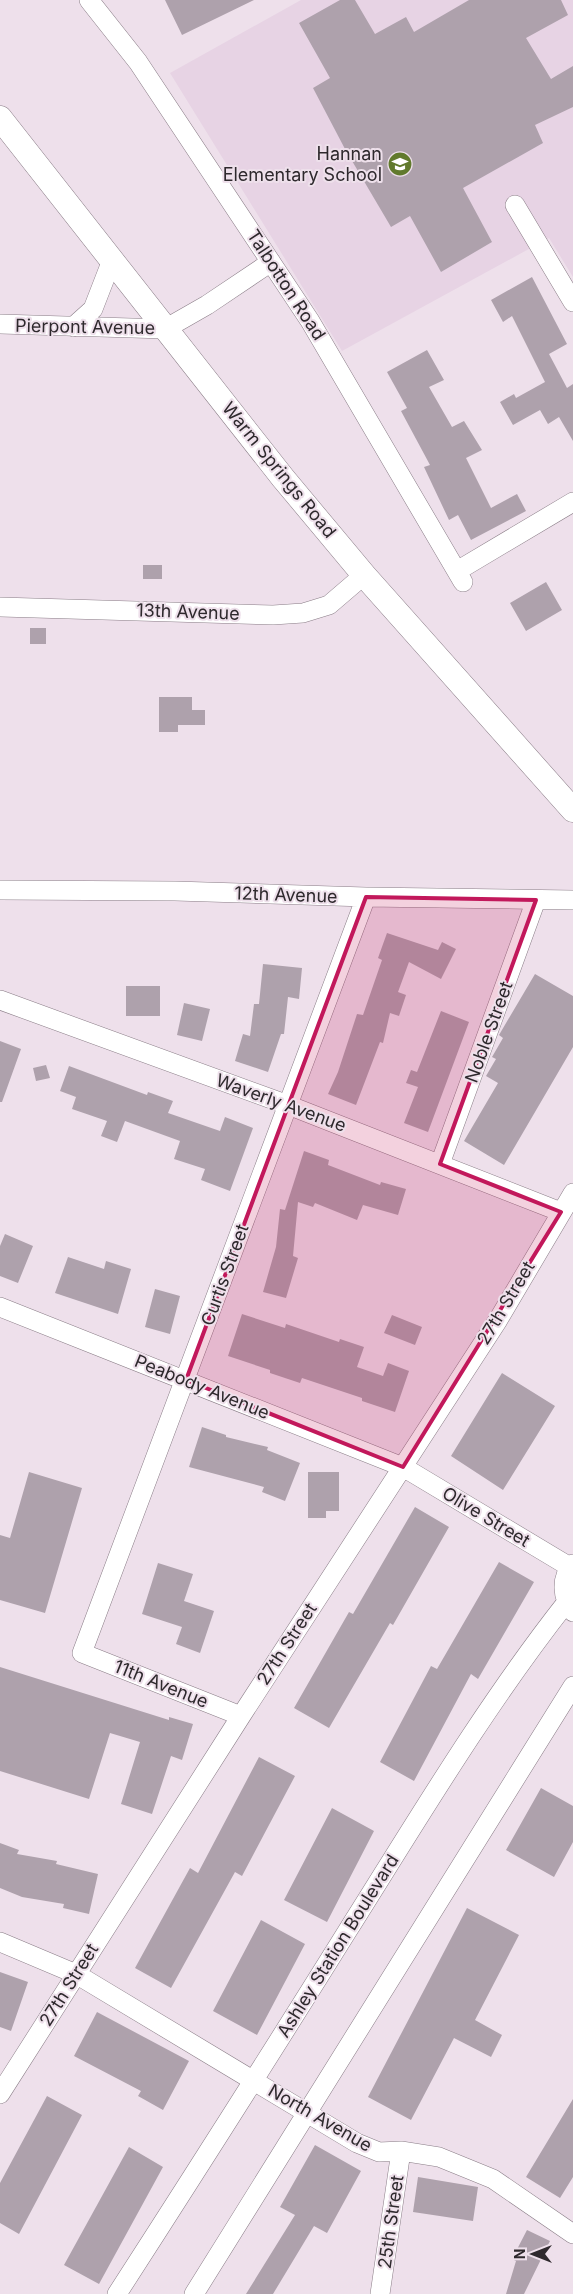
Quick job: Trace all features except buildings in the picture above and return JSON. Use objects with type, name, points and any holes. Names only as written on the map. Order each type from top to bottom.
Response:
[{"type":"main road","name":"Warm Springs Road","points":[[0,118],[283,478],[364,575],[573,810]]},
{"type":"street","name":"Talbotton Road","points":[[89,0],[138,62],[314,327],[460,577],[573,502]]},
{"type":"street","points":[[516,205],[573,302]]},
{"type":"street","points":[[73,327],[93,309],[112,260]]},
{"type":"street","name":"Pierpont Avenue","points":[[0,324],[165,328],[207,305],[271,262]]},
{"type":"street","name":"13th Avenue","points":[[0,607],[273,615],[303,613],[329,605],[364,575]]},
{"type":"street","name":"12th Avenue","points":[[0,890],[175,891],[366,898],[573,900]]},
{"type":"street","name":"Curtis Street","points":[[82,1653],[366,898]]},
{"type":"street","name":"Noble Street","points":[[440,1164],[536,900]]},
{"type":"street","name":"Waverly Avenue","points":[[0,1000],[288,1105],[561,1212]]},
{"type":"street","name":"27th Street","points":[[0,2094],[240,1716],[498,1320],[573,1193]]},
{"type":"street","name":"Peabody Avenue","points":[[0,1307],[403,1467]]},
{"type":"street","name":"Olive Street","points":[[403,1467],[571,1565],[564,1578],[563,1591],[570,1608]]},
{"type":"street","name":"Ashley Station Boulevard","points":[[117,2294],[255,2081],[413,1827],[511,1676],[570,1608]]},
{"type":"street","name":"11th Avenue","points":[[82,1653],[240,1716]]},
{"type":"street","points":[[194,2294],[573,1686]]},
{"type":"street","name":"North Avenue","points":[[0,1942],[76,1974],[357,2143],[379,2152],[401,2151],[438,2157],[493,2179],[573,2234]]},
{"type":"street","name":"25th Street","points":[[380,2294],[401,2151]]},
{"type":"highlighted area","points":[[366,897],[536,900],[440,1164],[561,1212],[403,1467],[186,1380]]},
{"type":"shaded area","name":"Hannan Elementary School","points":[[301,0],[573,0],[573,277],[549,238],[342,351],[170,73]]},
{"type":"place","name":"Hannan Elementary School","points":[[400,164]]}]
